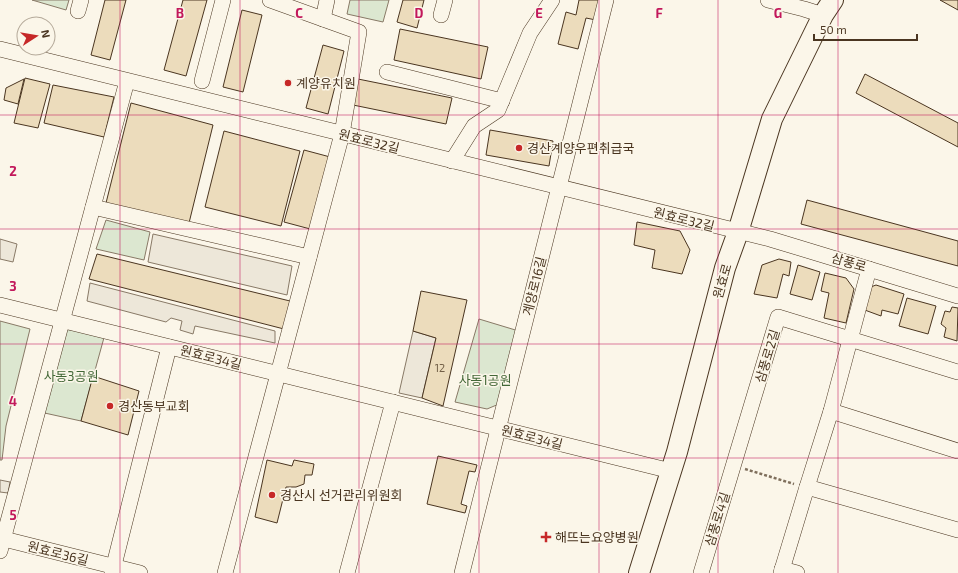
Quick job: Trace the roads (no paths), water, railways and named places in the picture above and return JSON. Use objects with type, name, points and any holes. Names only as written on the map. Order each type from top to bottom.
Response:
[{"type":"main road","name":"원효로","points":[[639,573],[681,437],[725,268],[738,232],[772,119],[828,8]]},
{"type":"street","points":[[202,81],[223,0]]},
{"type":"street","points":[[225,573],[342,134],[359,32],[270,0]]},
{"type":"street","points":[[323,19],[327,0]]},
{"type":"street","points":[[442,15],[445,0]]},
{"type":"street","points":[[452,161],[474,126],[498,110],[530,32],[552,0]]},
{"type":"street","name":"계양로16길","points":[[462,573],[606,0]]},
{"type":"street","points":[[768,0],[804,9],[828,8]]},
{"type":"street","name":"원효로32길","points":[[0,49],[738,232]]},
{"type":"street","points":[[387,72],[502,101]]},
{"type":"street","points":[[1,543],[127,81]]},
{"type":"street","points":[[93,207],[309,257]]},
{"type":"street","name":"삼풍로","points":[[738,232],[770,239],[870,268],[958,296]]},
{"type":"street","points":[[797,573],[782,571],[806,488],[831,411],[870,268]]},
{"type":"street","name":"원효로34길","points":[[0,305],[671,471]]},
{"type":"street","name":"삼풍로2길","points":[[733,466],[778,317],[958,372]]},
{"type":"street","name":"원효로34길","points":[[113,570],[169,347]]},
{"type":"street","points":[[347,573],[393,402]]},
{"type":"street","points":[[831,411],[958,451]]},
{"type":"street","name":"삼풍로4길","points":[[701,573],[733,466]]},
{"type":"street","points":[[806,488],[958,530]]},
{"type":"street","name":"원효로36길","points":[[1,543],[113,570],[140,573]]},
{"type":"place","name":"계양유치원","points":[[288,83]]},
{"type":"place","name":"경산계양우편취급국","points":[[519,148]]},
{"type":"place","name":"경산동부교회","points":[[110,406]]},
{"type":"place","name":"경산시 선거관리위원회","points":[[272,495]]},
{"type":"place","name":"해뜨는요양병원","points":[[546,537]]},
{"type":"park label","name":"사동3공원","points":[[71,376]]},
{"type":"park label","name":"사동1공원","points":[[485,380]]}]
